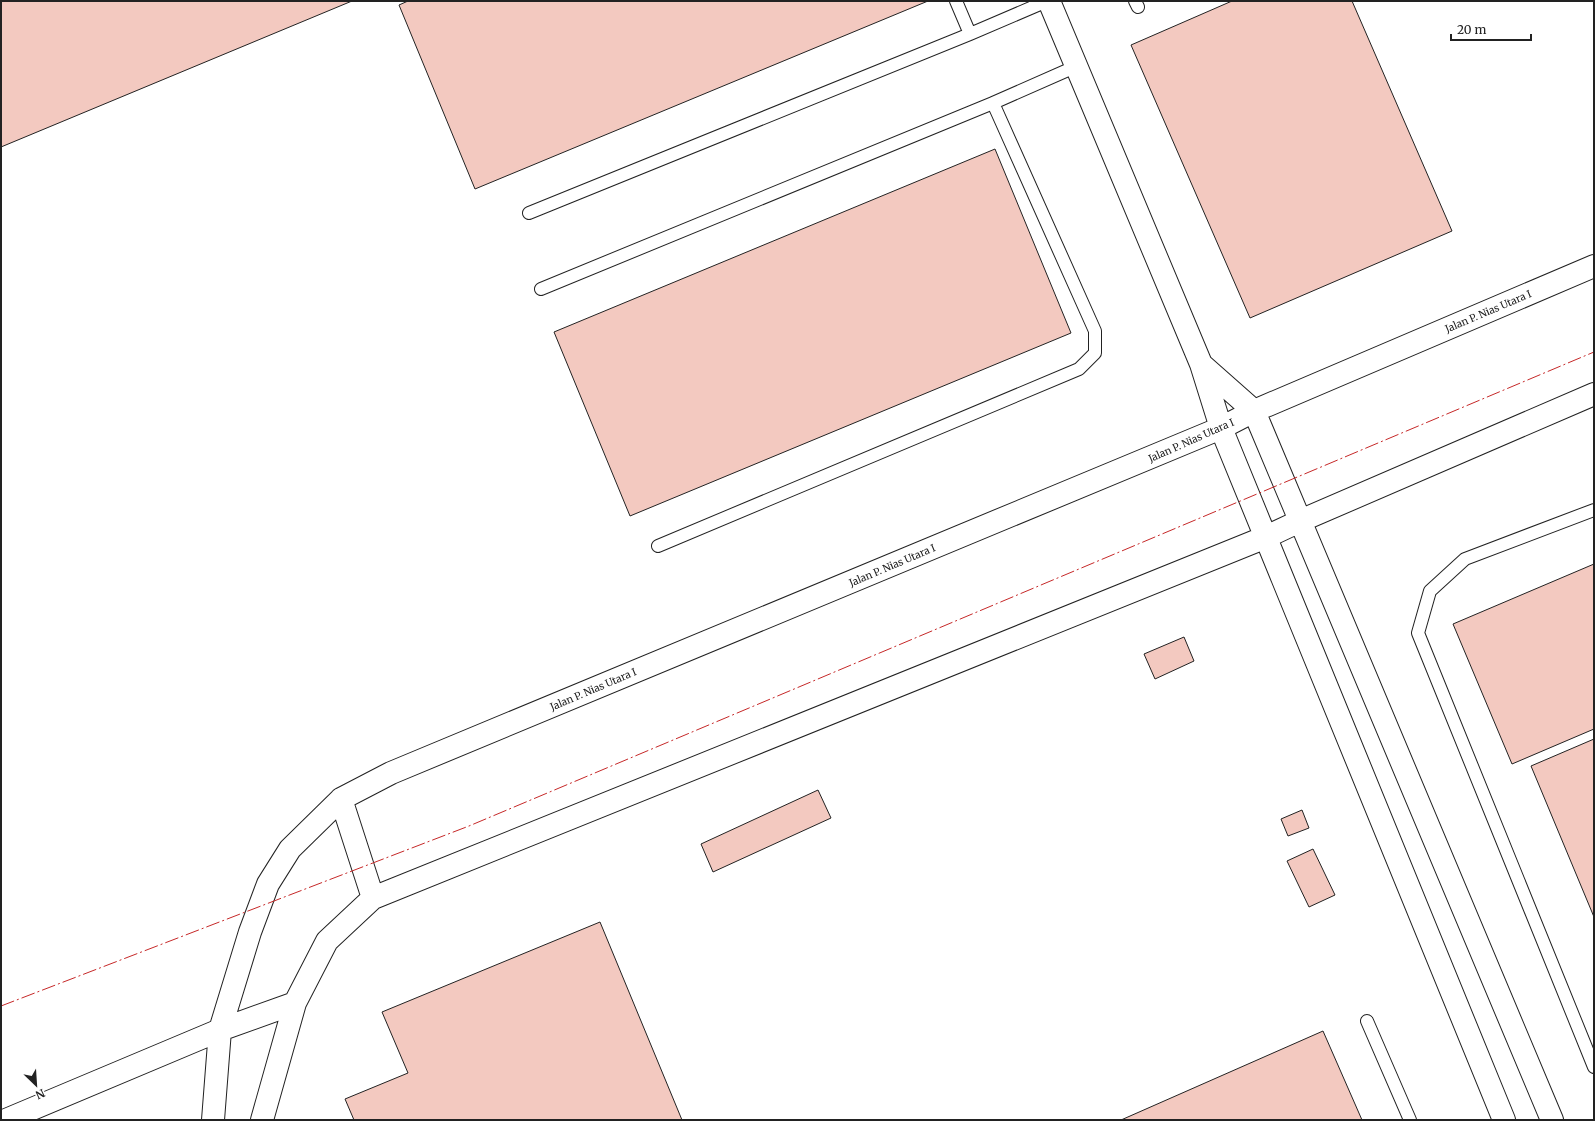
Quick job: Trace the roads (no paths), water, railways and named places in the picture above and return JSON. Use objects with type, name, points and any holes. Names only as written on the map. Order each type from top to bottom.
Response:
[{"type":"street","points":[[1048,1],[1201,364],[1221,428],[1504,1120]]},
{"type":"street","name":"Jalan P. Nias Utara I","points":[[212,1120],[220,1030],[250,932],[268,884],[290,849],[341,799],[399,770],[1221,428],[1254,411],[1594,266]]},
{"type":"street","points":[[1201,364],[1254,411],[1552,1120]]},
{"type":"street","points":[[262,1120],[295,1003],[327,941],[373,898],[1266,537],[1594,394]]},
{"type":"street","points":[[341,799],[373,898]]},
{"type":"street","points":[[6,1120],[220,1030],[295,1003]]},
{"type":"lane","points":[[956,1],[970,34]]},
{"type":"lane","points":[[529,213],[1048,1]]},
{"type":"lane","points":[[541,289],[993,103],[1076,66]]},
{"type":"lane","points":[[658,546],[1079,369],[1095,353],[1095,331],[993,103]]},
{"type":"lane","points":[[1594,510],[1465,559],[1430,591],[1418,633],[1594,1067]]},
{"type":"lane","points":[[1368,1021],[1410,1120]]}]
